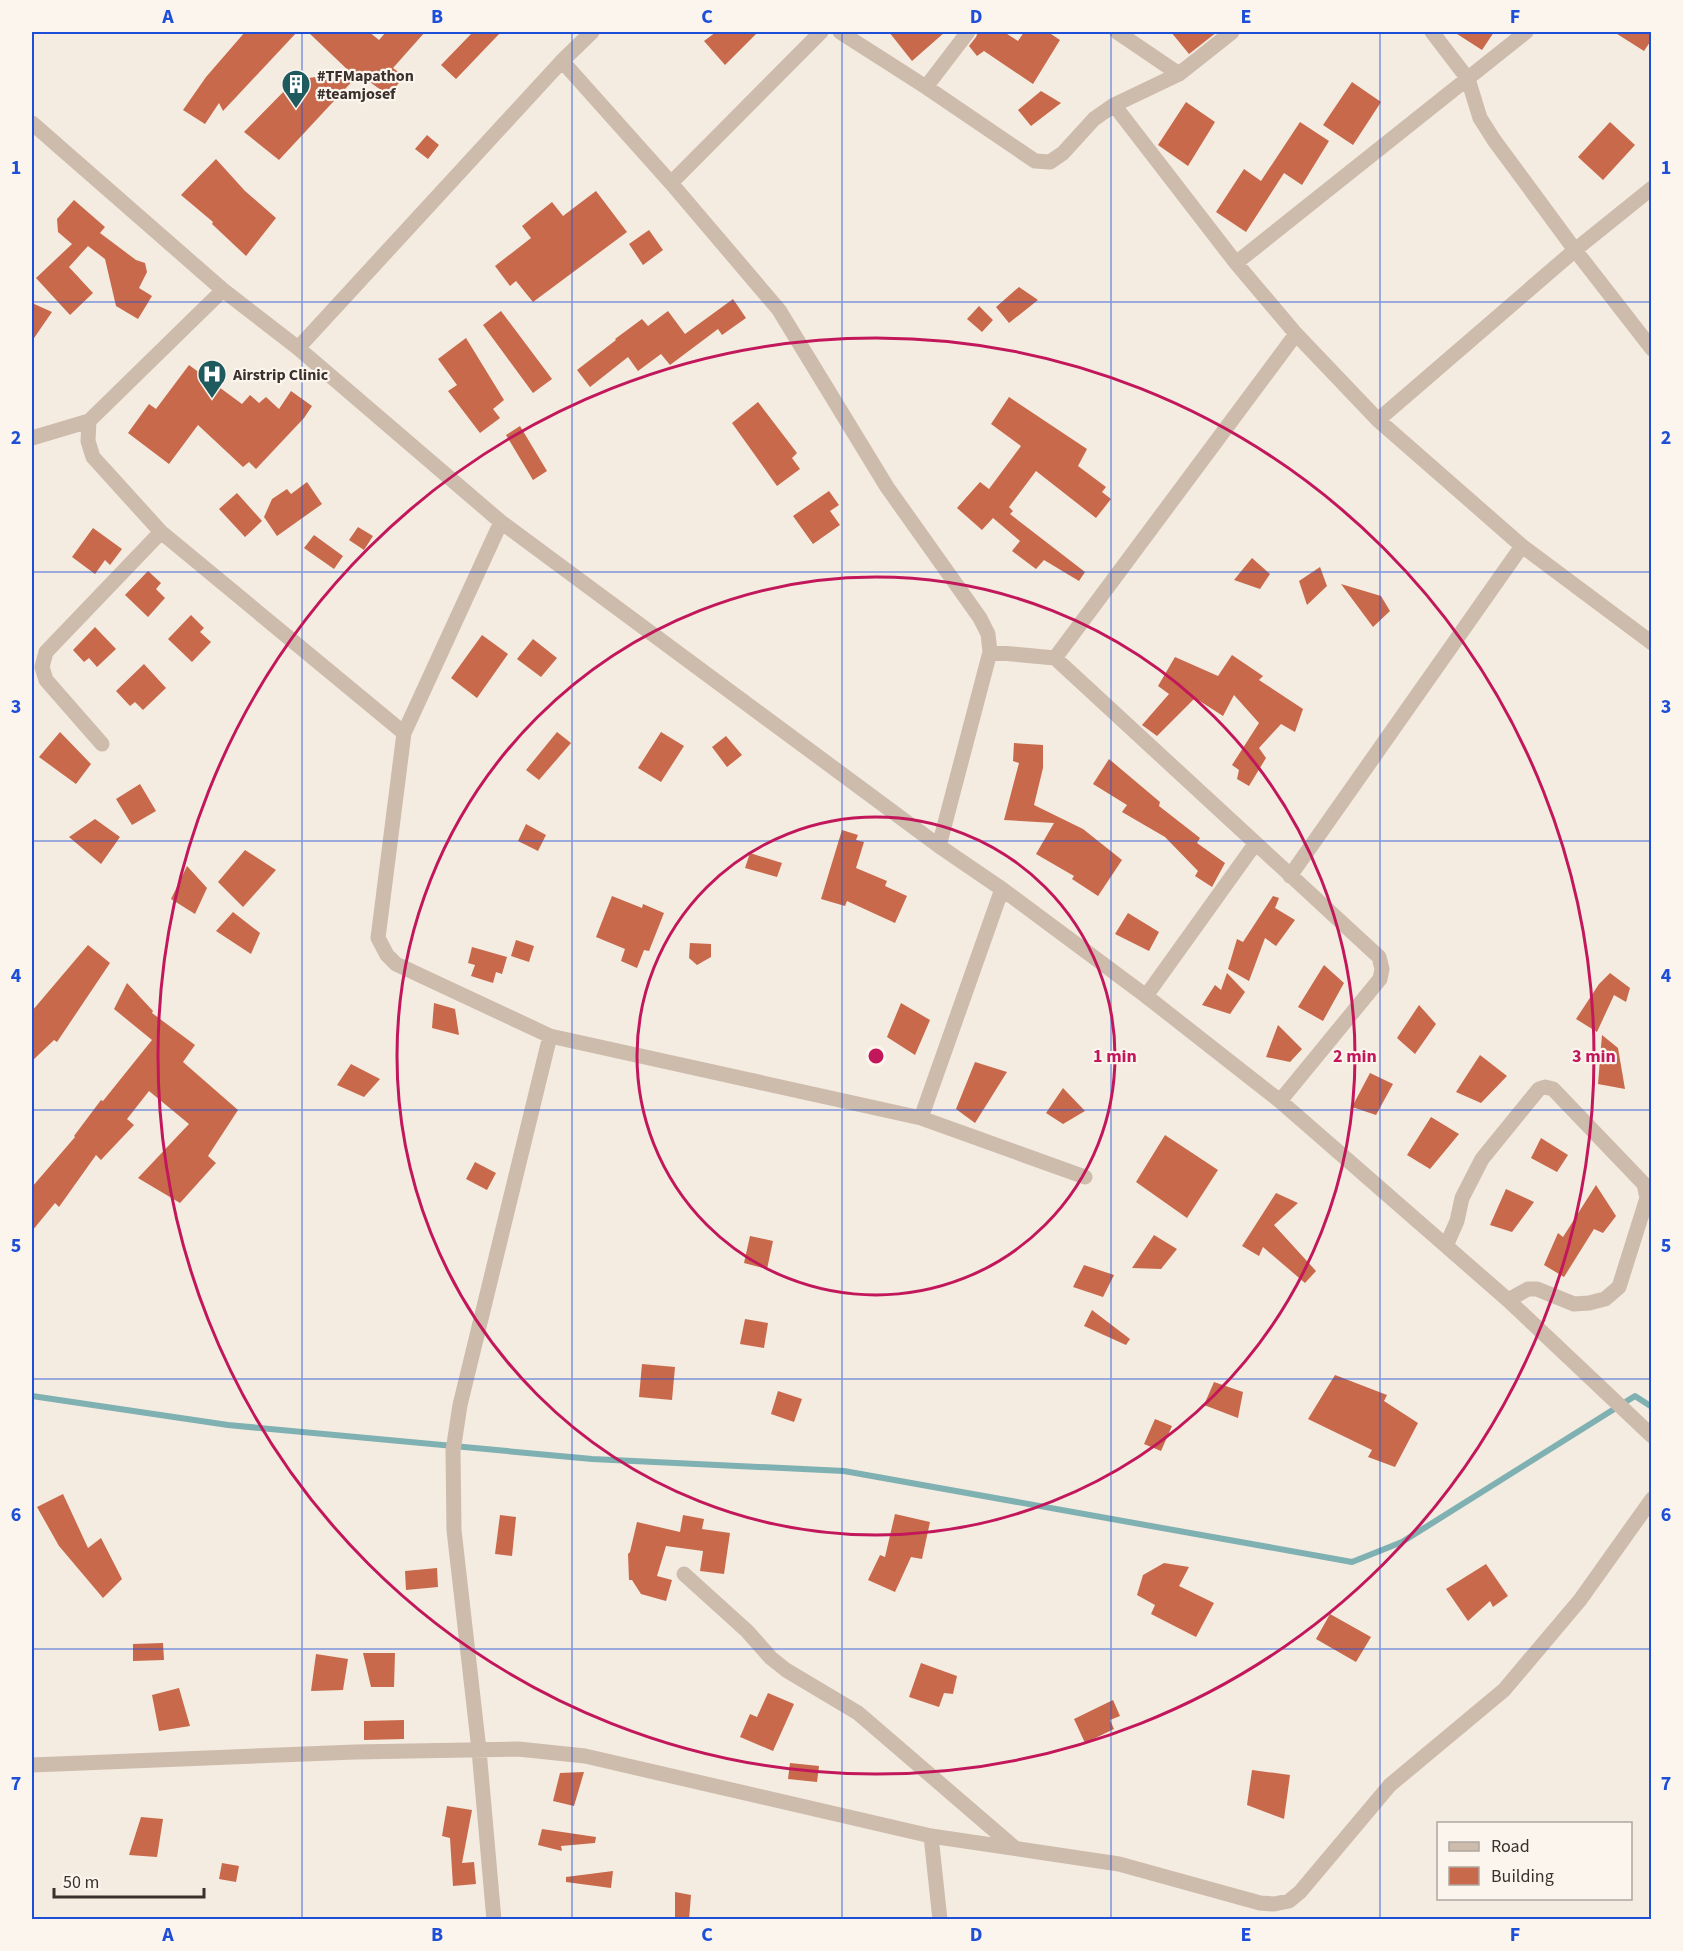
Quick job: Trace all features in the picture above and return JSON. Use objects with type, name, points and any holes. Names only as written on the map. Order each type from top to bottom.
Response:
[{"type":"street","points":[[298,348],[562,61],[592,32]]},
{"type":"street","points":[[671,183],[821,32]]},
{"type":"street","points":[[840,32],[1035,161],[1050,162],[1063,153],[1094,119],[1114,105],[1179,74],[1232,32]]},
{"type":"street","points":[[926,87],[968,32]]},
{"type":"street","points":[[1117,32],[1179,74]]},
{"type":"street","points":[[1432,32],[1468,79],[1480,118],[1494,140],[1652,349]]},
{"type":"street","points":[[1236,263],[1526,32]]},
{"type":"street","points":[[562,61],[671,183],[778,310],[886,487],[980,618],[988,634],[990,652],[939,846]]},
{"type":"street","points":[[1114,105],[1236,263],[1296,334],[1378,420],[1522,546],[1652,643]]},
{"type":"street","points":[[32,123],[223,290],[298,348],[501,522],[939,846],[1002,889],[1146,996],[1281,1101],[1508,1300],[1652,1436]]},
{"type":"street","points":[[1378,420],[1575,250],[1652,188]]},
{"type":"street","points":[[32,438],[89,421],[223,290]]},
{"type":"street","points":[[1055,658],[1296,334]]},
{"type":"street","points":[[89,421],[88,441],[93,457],[161,532],[404,733]]},
{"type":"street","points":[[501,522],[404,733],[378,938],[387,955],[396,964],[550,1036],[921,1118],[1084,1177]]},
{"type":"street","points":[[102,744],[46,680],[42,667],[46,652],[161,532]]},
{"type":"street","points":[[1290,876],[1522,546]]},
{"type":"street","points":[[990,652],[1055,658],[1378,957],[1382,969],[1380,979],[1281,1101]]},
{"type":"street","points":[[1146,996],[1255,844]]},
{"type":"street","points":[[921,1118],[1002,889]]},
{"type":"street","points":[[494,1920],[479,1750],[454,1530],[453,1451],[460,1405],[550,1036]]},
{"type":"street","points":[[1446,1246],[1458,1221],[1462,1198],[1482,1159],[1539,1089],[1545,1087],[1553,1089],[1644,1184],[1647,1198],[1619,1287],[1605,1299],[1574,1304],[1537,1289],[1528,1289],[1508,1300]]},
{"type":"street","points":[[32,1765],[355,1752],[518,1749],[585,1756],[931,1836],[1119,1864],[1260,1903],[1274,1904],[1289,1901],[1300,1892],[1390,1785],[1504,1690],[1580,1600],[1652,1499]]},
{"type":"street","points":[[684,1574],[747,1631],[771,1658],[786,1670],[858,1713],[1015,1848]]},
{"type":"street","points":[[931,1836],[940,1920]]},
{"type":"building","name":"#TFMapathon #teamjosef","points":[[245,32],[297,32],[223,111],[219,103],[205,124],[183,110],[206,77]]},
{"type":"building","points":[[308,32],[369,32],[379,40],[386,32],[425,32],[393,68],[404,76],[389,96],[359,74],[279,160],[244,132],[295,80],[350,72]]},
{"type":"building","points":[[473,32],[501,32],[456,79],[441,65]]},
{"type":"building","points":[[716,32],[758,32],[725,65],[704,41]]},
{"type":"building","points":[[889,32],[945,32],[912,61]]},
{"type":"building","points":[[978,32],[1004,32],[1018,41],[1024,32],[1048,32],[1060,40],[1033,84],[984,51],[977,56],[969,46]]},
{"type":"building","points":[[1171,32],[1217,32],[1189,54]]},
{"type":"building","points":[[1454,32],[1494,32],[1482,50]]},
{"type":"building","points":[[1614,32],[1652,32],[1652,39],[1644,51]]},
{"type":"building","points":[[1352,82],[1381,102],[1353,145],[1323,125]]},
{"type":"building","points":[[1041,91],[1061,103],[1031,126],[1018,110]]},
{"type":"building","points":[[1186,102],[1215,122],[1188,166],[1158,145]]},
{"type":"building","points":[[1300,122],[1329,141],[1302,185],[1284,173],[1246,232],[1216,212],[1244,169],[1261,181]]},
{"type":"building","points":[[1610,122],[1635,145],[1603,180],[1578,157]]},
{"type":"building","points":[[427,135],[439,145],[428,159],[415,149]]},
{"type":"building","points":[[216,159],[245,191],[276,218],[246,256],[212,224],[213,222],[181,195]]},
{"type":"building","points":[[596,191],[627,232],[533,302],[516,281],[510,286],[495,266],[531,238],[522,226],[552,202],[563,216]]},
{"type":"building","points":[[74,200],[105,227],[100,233],[136,260],[145,263],[147,272],[139,288],[152,296],[138,319],[116,306],[105,259],[88,246],[69,267],[93,293],[70,315],[36,278],[72,244],[58,232],[57,219]]},
{"type":"building","points":[[649,230],[663,250],[643,265],[629,244]]},
{"type":"building","points":[[1019,287],[1038,300],[1009,323],[996,307]]},
{"type":"building","points":[[733,299],[746,318],[722,335],[718,329],[670,365],[661,354],[638,371],[628,357],[590,387],[577,370],[642,319],[648,326],[668,311],[685,334]]},
{"type":"building","points":[[32,303],[52,312],[32,341]]},
{"type":"building","points":[[979,306],[993,320],[982,332],[967,319]]},
{"type":"building","points":[[501,311],[552,379],[533,393],[483,325]]},
{"type":"building","points":[[466,338],[504,400],[493,409],[500,418],[480,433],[448,391],[457,385],[438,359]]},
{"type":"building","points":[[189,365],[242,404],[250,395],[259,403],[266,397],[279,409],[291,391],[312,406],[304,418],[256,469],[249,462],[243,467],[198,425],[169,464],[128,433],[149,404],[156,409]]},
{"type":"building","points":[[1009,397],[1087,449],[1078,466],[1106,487],[1102,492],[1111,499],[1096,518],[1036,471],[1009,507],[1013,511],[1010,514],[1085,572],[1079,581],[1044,560],[1036,569],[1012,551],[1020,541],[993,518],[982,530],[957,508],[980,482],[989,489],[1021,446],[991,424]]},
{"type":"building","points":[[758,402],[797,453],[792,458],[800,469],[777,486],[732,423]]},
{"type":"building","points":[[520,426],[547,471],[533,480],[506,435]]},
{"type":"building","points":[[307,482],[322,504],[277,536],[264,517],[272,499],[287,489],[291,494]]},
{"type":"building","points":[[829,491],[839,505],[830,511],[840,525],[813,544],[793,516]]},
{"type":"building","points":[[237,493],[262,521],[245,537],[219,509]]},
{"type":"building","points":[[358,527],[373,536],[364,550],[349,540]]},
{"type":"building","points":[[93,528],[122,549],[110,565],[105,560],[95,574],[72,557]]},
{"type":"building","points":[[314,535],[343,556],[334,569],[304,548]]},
{"type":"building","points":[[1252,558],[1270,574],[1260,589],[1234,580]]},
{"type":"building","points":[[1320,567],[1327,586],[1307,605],[1299,581]]},
{"type":"building","points":[[148,571],[161,583],[156,589],[165,598],[148,617],[125,595]]},
{"type":"building","points":[[1341,584],[1381,596],[1390,611],[1373,627]]},
{"type":"building","points":[[191,615],[204,628],[200,632],[211,642],[192,662],[168,639]]},
{"type":"building","points":[[95,627],[116,649],[97,667],[89,658],[84,662],[73,650]]},
{"type":"building","points":[[482,635],[508,654],[477,698],[451,678]]},
{"type":"building","points":[[533,639],[557,658],[541,677],[517,659]]},
{"type":"building","points":[[1232,655],[1263,676],[1259,680],[1303,709],[1295,732],[1281,724],[1259,748],[1266,758],[1249,786],[1237,779],[1239,770],[1232,765],[1259,723],[1234,695],[1223,716],[1195,698],[1157,736],[1142,725],[1169,694],[1158,686],[1175,657],[1218,676]]},
{"type":"building","points":[[144,664],[166,688],[143,710],[135,702],[130,706],[116,691]]},
{"type":"building","points":[[60,732],[91,764],[76,784],[39,757]]},
{"type":"building","points":[[557,732],[571,743],[539,780],[526,770]]},
{"type":"building","points":[[661,732],[684,746],[661,782],[638,768]]},
{"type":"building","points":[[726,736],[742,755],[727,767],[712,747]]},
{"type":"building","points":[[1014,743],[1043,745],[1043,768],[1034,805],[1083,829],[1122,860],[1098,896],[1072,879],[1074,876],[1036,854],[1054,823],[1004,820],[1019,763],[1013,761]]},
{"type":"building","points":[[1109,759],[1160,802],[1159,806],[1200,838],[1197,843],[1225,863],[1212,887],[1195,876],[1198,871],[1165,837],[1122,812],[1127,805],[1093,784]]},
{"type":"building","points":[[140,784],[156,811],[132,825],[116,799]]},
{"type":"building","points":[[95,819],[120,837],[101,864],[69,837]]},
{"type":"building","points":[[526,824],[546,835],[538,851],[518,841]]},
{"type":"building","points":[[842,830],[858,835],[856,840],[864,842],[856,868],[887,881],[885,886],[907,896],[895,923],[847,901],[845,906],[821,899]]},
{"type":"building","points":[[245,850],[276,870],[243,907],[218,882]]},
{"type":"building","points":[[750,853],[782,863],[777,877],[745,868]]},
{"type":"building","points":[[187,866],[207,888],[195,914],[171,899]]},
{"type":"building","points":[[612,896],[642,908],[643,904],[664,913],[649,951],[644,950],[637,968],[621,961],[625,949],[596,937]]},
{"type":"building","points":[[1273,896],[1279,898],[1275,908],[1295,920],[1276,946],[1265,938],[1249,981],[1228,969],[1237,939],[1243,942]]},
{"type":"building","points":[[233,912],[260,933],[251,954],[216,931]]},
{"type":"building","points":[[1128,913],[1159,932],[1149,951],[1115,934]]},
{"type":"building","points":[[516,940],[534,946],[529,962],[511,956]]},
{"type":"building","points":[[690,943],[711,944],[711,957],[697,965],[689,958]]},
{"type":"building","points":[[88,945],[110,963],[57,1042],[54,1040],[32,1061],[32,1011]]},
{"type":"building","points":[[472,947],[507,957],[502,974],[496,972],[493,983],[471,976],[475,965],[468,963]]},
{"type":"building","points":[[1324,965],[1344,983],[1323,1021],[1298,1007]]},
{"type":"building","points":[[1227,973],[1245,992],[1230,1014],[1202,1005],[1215,985],[1221,990]]},
{"type":"building","points":[[1610,973],[1630,988],[1626,1002],[1614,995],[1597,1032],[1576,1019],[1599,984]]},
{"type":"building","points":[[127,983],[153,1011],[152,1013],[195,1045],[183,1062],[238,1110],[208,1156],[216,1163],[180,1203],[138,1178],[189,1124],[149,1091],[127,1119],[134,1125],[101,1160],[96,1155],[59,1207],[55,1203],[32,1231],[32,1187],[152,1040],[114,1009]]},
{"type":"building","points":[[434,1003],[455,1009],[459,1035],[432,1028]]},
{"type":"building","points":[[901,1003],[930,1020],[915,1055],[887,1037]]},
{"type":"building","points":[[1419,1005],[1436,1024],[1415,1054],[1397,1038]]},
{"type":"building","points":[[1278,1025],[1302,1049],[1290,1062],[1266,1057]]},
{"type":"building","points":[[1602,1035],[1618,1048],[1625,1089],[1598,1084]]},
{"type":"building","points":[[1480,1055],[1507,1076],[1481,1103],[1456,1092]]},
{"type":"building","points":[[975,1062],[1007,1072],[975,1123],[956,1109]]},
{"type":"building","points":[[351,1064],[380,1079],[364,1097],[337,1085]]},
{"type":"building","points":[[1370,1073],[1393,1084],[1376,1115],[1352,1107]]},
{"type":"building","points":[[1063,1088],[1085,1111],[1063,1124],[1046,1113]]},
{"type":"building","points":[[1431,1117],[1459,1134],[1430,1169],[1407,1155]]},
{"type":"building","points":[[1165,1135],[1218,1170],[1187,1218],[1136,1182]]},
{"type":"building","points":[[1541,1138],[1568,1155],[1557,1172],[1531,1158]]},
{"type":"building","points":[[475,1162],[496,1173],[487,1190],[466,1179]]},
{"type":"building","points":[[1596,1185],[1616,1216],[1603,1233],[1594,1229],[1564,1277],[1544,1265],[1558,1233],[1563,1237]]},
{"type":"building","points":[[1506,1189],[1534,1202],[1512,1232],[1490,1225]]},
{"type":"building","points":[[1276,1193],[1298,1203],[1274,1225],[1316,1271],[1305,1283],[1263,1247],[1259,1256],[1242,1246]]},
{"type":"building","points":[[1154,1235],[1177,1249],[1161,1269],[1132,1268]]},
{"type":"building","points":[[750,1236],[773,1241],[767,1269],[744,1263]]},
{"type":"building","points":[[1084,1265],[1114,1275],[1103,1297],[1073,1287]]},
{"type":"building","points":[[1092,1310],[1130,1339],[1126,1345],[1084,1326]]},
{"type":"building","points":[[745,1319],[768,1323],[764,1348],[740,1344]]},
{"type":"building","points":[[642,1364],[675,1367],[672,1400],[639,1397]]},
{"type":"building","points":[[1335,1375],[1387,1395],[1384,1401],[1418,1423],[1395,1467],[1368,1457],[1372,1450],[1308,1419]]},
{"type":"building","points":[[1214,1382],[1243,1392],[1238,1418],[1204,1405]]},
{"type":"building","points":[[778,1391],[802,1399],[794,1422],[771,1414]]},
{"type":"building","points":[[1155,1419],[1172,1426],[1161,1451],[1144,1444]]},
{"type":"building","points":[[63,1494],[88,1548],[101,1538],[122,1579],[103,1598],[59,1546],[37,1507]]},
{"type":"building","points":[[895,1514],[930,1522],[922,1559],[911,1557],[895,1592],[868,1580],[880,1555],[885,1557]]},
{"type":"building","points":[[500,1515],[516,1517],[512,1556],[495,1554]]},
{"type":"building","points":[[683,1515],[704,1519],[702,1529],[730,1533],[724,1574],[700,1571],[703,1551],[666,1546],[657,1576],[672,1580],[666,1601],[641,1594],[632,1580],[629,1580],[628,1554],[637,1522],[680,1532]]},
{"type":"building","points":[[1164,1563],[1189,1567],[1179,1586],[1214,1603],[1196,1637],[1151,1614],[1155,1605],[1137,1595],[1143,1575]]},
{"type":"building","points":[[1486,1564],[1508,1596],[1493,1607],[1490,1601],[1468,1621],[1446,1589]]},
{"type":"building","points":[[437,1568],[438,1587],[406,1590],[405,1571]]},
{"type":"building","points":[[1330,1614],[1371,1637],[1356,1662],[1316,1639]]},
{"type":"building","points":[[163,1643],[164,1660],[133,1661],[133,1644]]},
{"type":"building","points":[[363,1653],[395,1653],[394,1687],[371,1687]]},
{"type":"building","points":[[316,1654],[348,1659],[343,1690],[311,1691]]},
{"type":"building","points":[[921,1663],[957,1676],[953,1694],[944,1693],[939,1707],[909,1697]]},
{"type":"building","points":[[179,1688],[190,1726],[159,1731],[152,1695]]},
{"type":"building","points":[[768,1693],[794,1704],[773,1751],[740,1737],[750,1714],[757,1717]]},
{"type":"building","points":[[1113,1700],[1120,1716],[1110,1720],[1114,1729],[1085,1743],[1074,1719]]},
{"type":"building","points":[[404,1720],[404,1739],[364,1740],[364,1721]]},
{"type":"building","points":[[790,1763],[819,1766],[817,1782],[788,1779]]},
{"type":"building","points":[[1252,1770],[1290,1775],[1284,1819],[1247,1805]]},
{"type":"building","points":[[584,1772],[574,1806],[553,1801],[560,1773]]},
{"type":"building","points":[[447,1806],[472,1810],[462,1863],[474,1862],[476,1884],[453,1886],[450,1838],[442,1836]]},
{"type":"building","points":[[141,1817],[163,1819],[157,1857],[129,1855]]},
{"type":"building","points":[[542,1829],[596,1837],[595,1843],[561,1846],[562,1851],[538,1845]]},
{"type":"building","points":[[222,1863],[239,1866],[236,1882],[219,1879]]},
{"type":"building","points":[[613,1871],[611,1888],[566,1882],[566,1877]]},
{"type":"building","points":[[675,1892],[691,1895],[689,1920],[675,1920]]},
{"type":"waterway","points":[[32,1396],[228,1425],[592,1459],[844,1471],[1352,1562],[1402,1542],[1635,1396],[1652,1407]]},
{"type":"place","name":"#TFMapathon #teamjosef","points":[[296,110]]},
{"type":"place","name":"Airstrip Clinic","points":[[212,400]]}]
